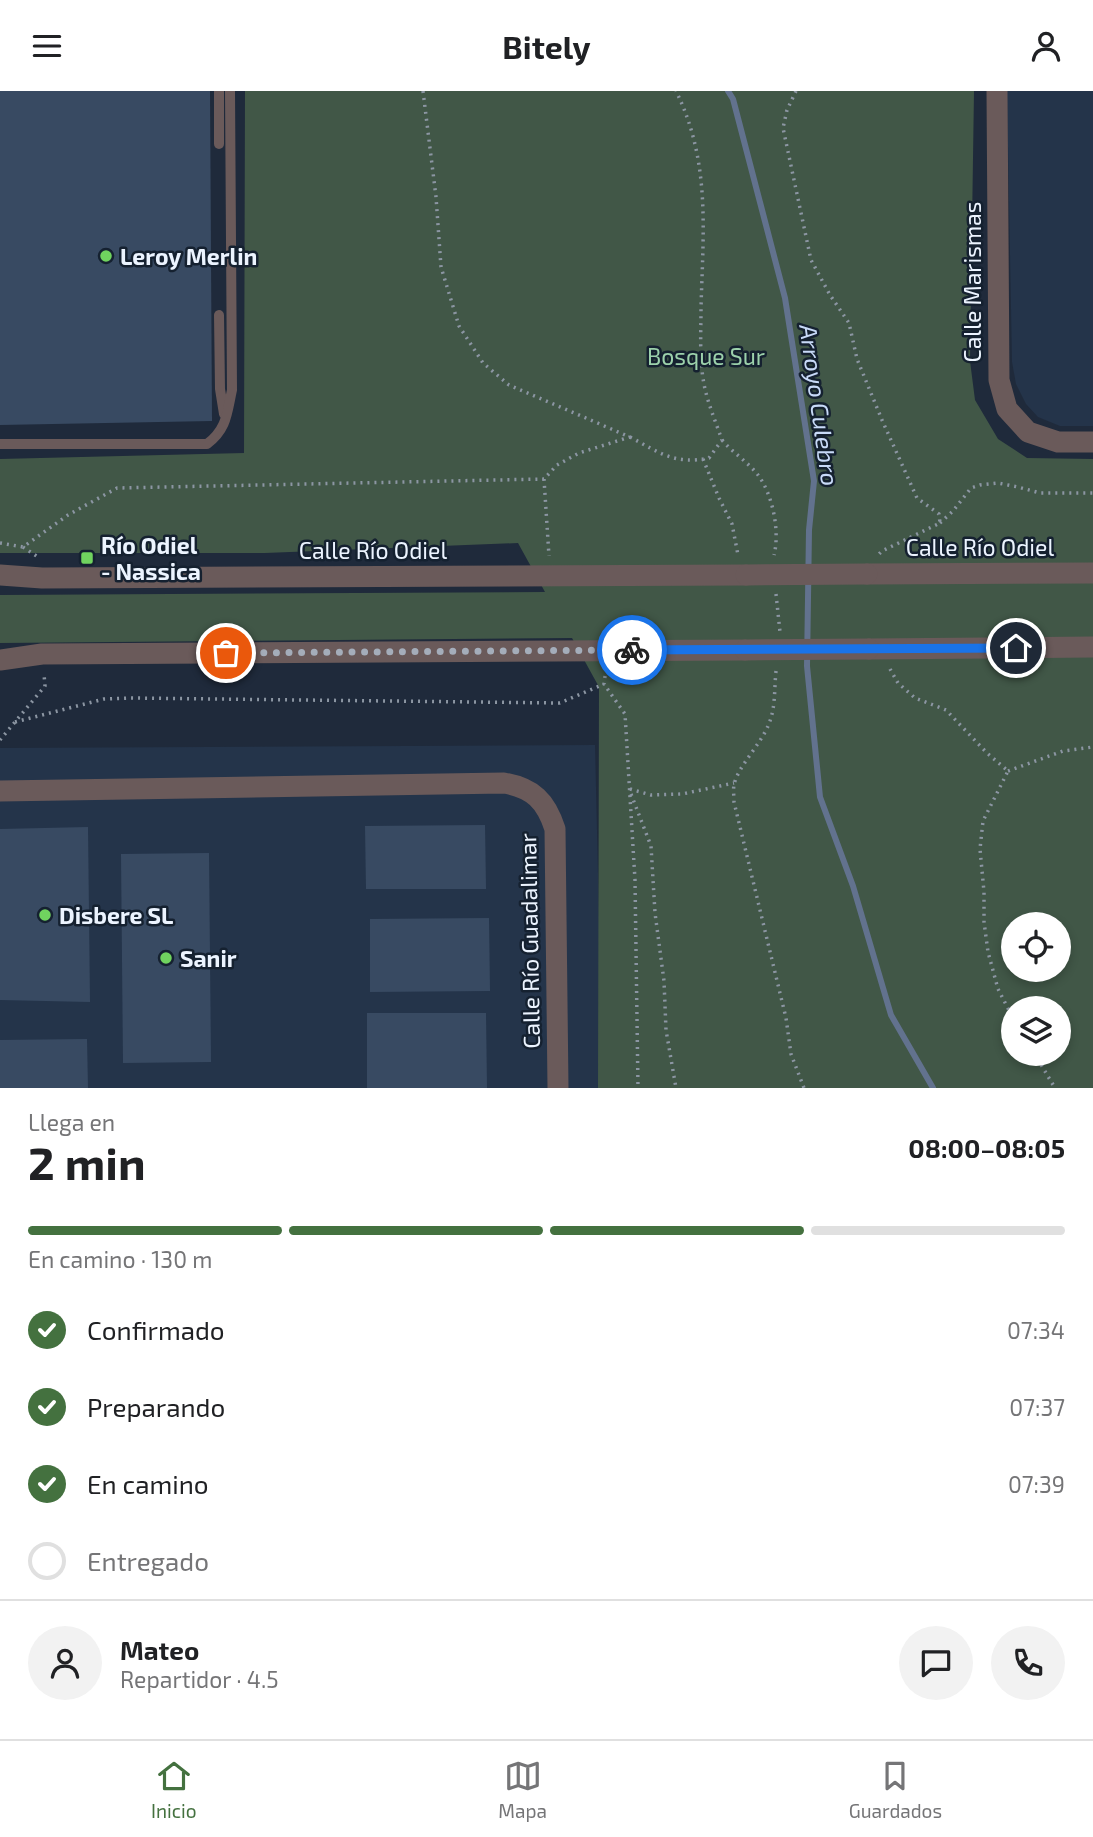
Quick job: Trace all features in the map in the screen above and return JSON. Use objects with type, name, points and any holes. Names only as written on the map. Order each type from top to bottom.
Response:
[{"type":"street","name":"Calle Marismas","points":[[997,91],[999,380],[1007,409],[1028,432],[1058,442],[1093,442]]},
{"type":"street","name":"Calle Río Odiel","points":[[0,575],[43,578],[1093,573]]},
{"type":"street","points":[[0,660],[43,655],[1093,647]]},
{"type":"street","name":"Calle Río Guadalimar","points":[[0,791],[504,783],[529,790],[539,798],[551,816],[555,829],[558,1088]]},
{"type":"lane","points":[[219,91],[219,144]]},
{"type":"lane","points":[[0,444],[207,444],[219,435],[232,390],[230,91]]},
{"type":"lane","points":[[219,315],[220,389],[225,420]]},
{"type":"path","points":[[423,91],[436,197],[441,267],[459,326],[483,363],[509,385],[678,460],[709,458],[722,440]]},
{"type":"path","points":[[676,91],[694,137],[704,198],[701,327],[704,387],[722,440],[758,476],[766,491],[777,528],[773,558]]},
{"type":"path","points":[[796,91],[787,110],[783,128],[811,260],[849,323],[857,359],[917,498],[939,514],[940,523]]},
{"type":"path","points":[[0,543],[23,547],[68,515],[117,488],[544,479],[557,465],[579,453],[630,437]]},
{"type":"path","points":[[704,459],[735,534],[741,575]]},
{"type":"path","points":[[544,479],[550,576]]},
{"type":"path","points":[[867,574],[872,562],[882,551],[940,523],[971,488],[998,483],[1040,493],[1093,493]]},
{"type":"path","points":[[775,585],[781,629],[779,640]]},
{"type":"path","points":[[878,649],[898,683],[915,698],[946,710],[1008,771]]},
{"type":"path","points":[[608,650],[604,684],[625,714],[635,880],[638,1088]]},
{"type":"path","points":[[0,740],[45,686],[43,655]]},
{"type":"path","points":[[777,664],[775,699],[769,724],[734,783],[734,802],[786,1018],[791,1054],[804,1088]]},
{"type":"path","points":[[15,722],[104,699],[560,703],[604,684]]},
{"type":"path","points":[[1002,996],[988,953],[984,922],[980,849],[983,821],[1008,771],[1063,751],[1093,747]]},
{"type":"path","points":[[630,789],[651,795],[682,794],[734,783]]},
{"type":"path","points":[[630,789],[651,846],[666,1030],[676,1088]]},
{"type":"path","points":[[1042,1066],[1055,1088]]},
{"type":"shaded area","points":[[1007,91],[1093,91],[1093,426],[1060,426],[1038,417],[1026,404],[1016,384],[1012,362]]},
{"type":"shaded area","points":[[595,745],[603,1088],[0,1088],[0,748]]},
{"type":"green space","name":"Bosque Sur","points":[[245,91],[974,91],[970,361],[975,400],[998,439],[1027,458],[1093,459],[1093,1088],[598,1088],[599,687],[572,638],[0,643],[0,595],[545,592],[518,543],[265,553],[0,553],[0,459],[244,453]]},
{"type":"building","name":"Leroy Merlin","points":[[0,91],[210,91],[212,421],[0,425]]},
{"type":"building","points":[[485,825],[486,889],[366,889],[365,826]]},
{"type":"building","name":"Disbere SL","points":[[88,827],[90,1002],[0,1000],[0,829]]},
{"type":"building","name":"Sanir","points":[[209,853],[211,1062],[123,1063],[121,854]]},
{"type":"building","points":[[489,918],[490,991],[370,992],[370,919]]},
{"type":"building","points":[[367,1013],[486,1013],[487,1088],[367,1088]]},
{"type":"building","points":[[87,1039],[88,1088],[0,1088],[0,1040]]},
{"type":"waterway","name":"Arroyo Culebro","points":[[728,91],[733,99],[785,298],[814,481],[809,530],[807,666],[820,797],[853,886],[891,1015],[933,1088]]},
{"type":"way so far","points":[[226,653],[632,650]]},
{"type":"place","name":"Leroy Merlin","points":[[106,256]]},
{"type":"place","name":"Río Odiel - Nassica","points":[[87,558]]},
{"type":"place","name":"Disbere SL","points":[[45,915]]},
{"type":"place","name":"Sanir","points":[[166,958]]},
{"type":"route","points":[[632,650],[1016,648]]}]
